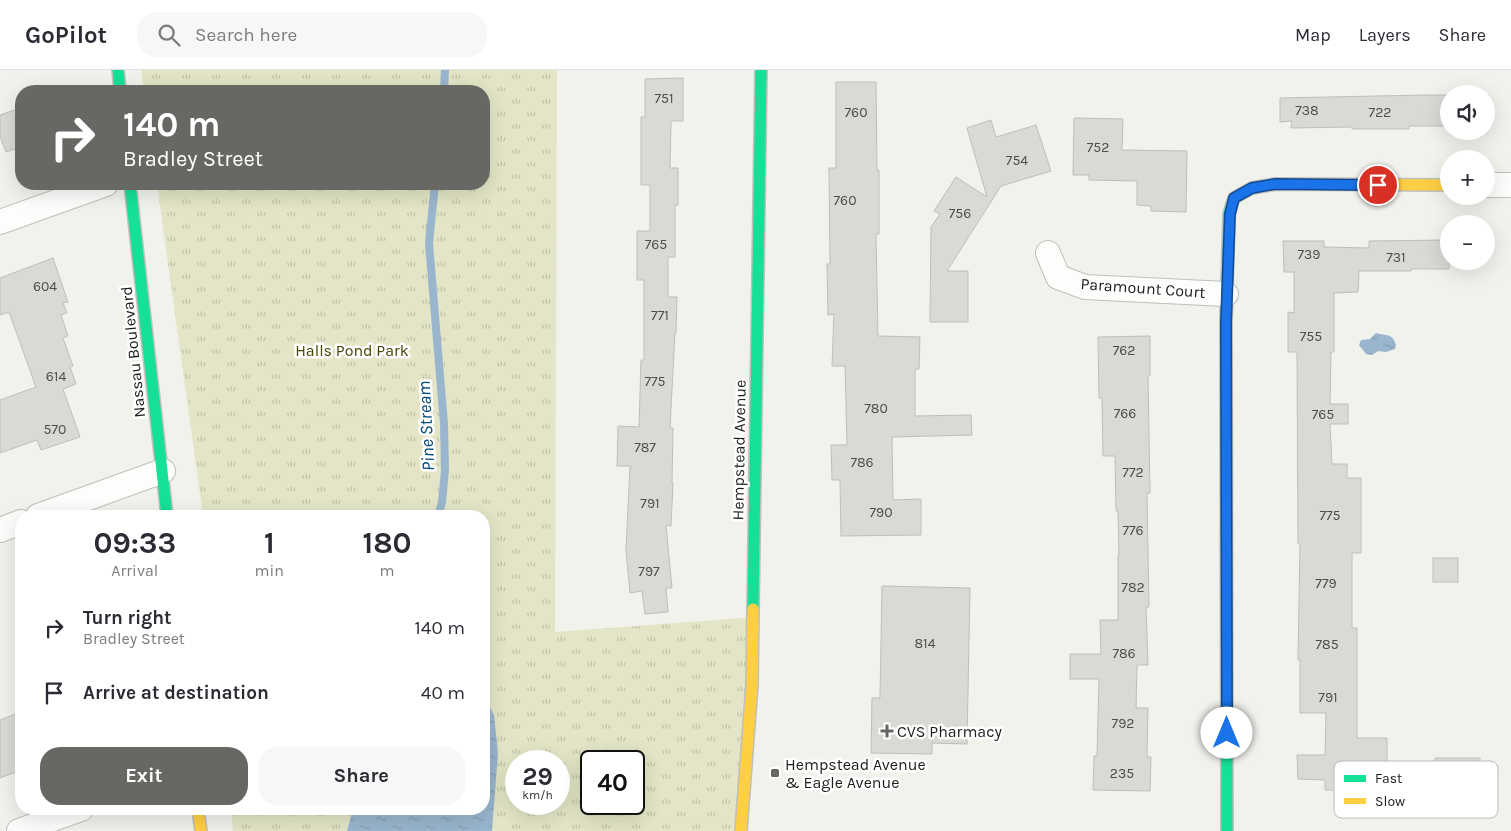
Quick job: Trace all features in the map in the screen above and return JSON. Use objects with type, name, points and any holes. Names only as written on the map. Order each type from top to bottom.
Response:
[{"type":"main road","points":[[118,70],[119,85]]},
{"type":"main road","name":"Hempstead Avenue","points":[[741,831],[752,685],[761,70]]},
{"type":"main road","points":[[1227,831],[1226,294],[1230,214],[1234,198],[1252,188],[1275,184],[1440,185]]},
{"type":"main road","name":"Nassau Boulevard","points":[[131,190],[166,510]]},
{"type":"main road","points":[[199,815],[200,831]]},
{"type":"street","points":[[1495,185],[1511,185]]},
{"type":"street","points":[[0,222],[89,190]]},
{"type":"street","name":"Paramount Court","points":[[1048,253],[1058,277],[1085,287],[1226,294]]},
{"type":"street","points":[[55,510],[163,471]]},
{"type":"street","points":[[0,530],[15,524]]},
{"type":"street","points":[[19,831],[64,815]]},
{"type":"green space","name":"Halls Pond Park","points":[[141,70],[557,70],[555,632],[757,617],[743,831],[233,831],[232,815],[490,815],[490,510],[202,510],[158,190],[490,190],[490,85],[143,85]]},
{"type":"water","points":[[1376,333],[1393,338],[1396,345],[1395,349],[1386,352],[1378,351],[1372,355],[1366,354],[1359,345],[1361,340],[1370,339]]},
{"type":"water","points":[[490,707],[494,715],[498,753],[492,831],[347,831],[351,815],[490,815]]},
{"type":"building","points":[[683,78],[683,121],[671,121],[670,168],[678,168],[678,205],[675,205],[675,257],[668,257],[668,297],[677,297],[670,428],[673,428],[671,526],[666,525],[672,588],[666,588],[668,612],[645,614],[642,591],[630,593],[626,550],[630,466],[617,466],[618,426],[639,427],[641,360],[644,360],[644,280],[637,280],[637,231],[650,231],[650,185],[641,185],[641,117],[645,117],[645,79]]},
{"type":"building","points":[[836,82],[876,82],[877,170],[879,170],[879,234],[876,234],[878,336],[920,337],[919,369],[915,369],[915,416],[971,415],[972,435],[892,437],[893,500],[921,499],[921,535],[841,536],[840,480],[832,480],[831,445],[847,445],[845,366],[832,366],[834,314],[828,315],[827,264],[830,264],[829,168],[836,168]]},
{"type":"building","points":[[1440,95],[1440,126],[1409,126],[1409,129],[1352,129],[1352,127],[1291,128],[1292,121],[1280,122],[1280,98]]},
{"type":"building","points":[[15,110],[15,149],[6,152],[0,136],[0,115]]},
{"type":"building","points":[[1074,118],[1123,119],[1122,150],[1187,151],[1186,212],[1151,211],[1151,206],[1137,205],[1137,181],[1089,180],[1089,175],[1073,175]]},
{"type":"building","points":[[991,120],[996,137],[1036,125],[1051,171],[1001,186],[947,271],[968,271],[968,322],[930,322],[931,227],[940,214],[934,211],[956,177],[987,197],[967,128]]},
{"type":"building","points":[[1440,240],[1440,269],[1359,271],[1358,292],[1334,293],[1334,352],[1331,352],[1330,404],[1348,404],[1348,424],[1330,424],[1332,464],[1347,464],[1347,478],[1361,478],[1361,553],[1352,553],[1352,628],[1357,628],[1357,738],[1387,738],[1387,761],[1334,761],[1334,790],[1325,790],[1325,780],[1298,779],[1297,755],[1325,755],[1326,713],[1300,713],[1300,660],[1298,660],[1300,544],[1298,544],[1297,352],[1288,352],[1288,312],[1294,313],[1294,272],[1284,272],[1283,241],[1324,241],[1324,247],[1369,248],[1369,241]]},
{"type":"building","points":[[53,258],[68,302],[63,303],[67,313],[61,315],[68,336],[63,338],[73,366],[70,367],[76,384],[63,389],[80,437],[41,450],[37,440],[0,453],[0,400],[36,387],[9,312],[0,315],[0,278]]},
{"type":"building","points":[[1150,336],[1150,376],[1148,376],[1150,493],[1147,493],[1149,607],[1146,607],[1148,665],[1137,665],[1136,708],[1148,708],[1147,757],[1151,757],[1150,791],[1093,790],[1094,756],[1097,756],[1099,679],[1070,679],[1070,654],[1101,654],[1100,620],[1118,620],[1119,555],[1115,456],[1103,456],[1102,398],[1099,398],[1098,337]]},
{"type":"building","points":[[1433,558],[1458,558],[1458,582],[1433,582]]},
{"type":"building","points":[[882,586],[970,588],[967,744],[932,743],[932,754],[871,753],[872,698],[880,698]]},
{"type":"building","points":[[15,714],[15,772],[0,778],[0,720]]},
{"type":"building","points":[[1435,758],[1480,758],[1480,761],[1435,761]]},
{"type":"waterway","name":"Pine Stream","points":[[444,85],[445,70]]},
{"type":"waterway","name":"Pine Stream","points":[[434,190],[429,243],[444,424],[445,470],[440,510]]},
{"type":"traffic: fast","points":[[118,70],[119,85]]},
{"type":"traffic: fast","points":[[753,609],[761,70]]},
{"type":"traffic: fast","points":[[1227,831],[1226,323],[1229,214],[1234,198],[1252,188],[1258,187]]},
{"type":"traffic: fast","points":[[131,190],[166,510]]},
{"type":"traffic: slow","points":[[1258,187],[1275,184],[1440,185]]},
{"type":"traffic: slow","points":[[741,831],[752,685],[753,609]]},
{"type":"traffic: slow","points":[[199,815],[201,831]]},
{"type":"place","name":"CVS Pharmacy","points":[[887,731]]},
{"type":"place","name":"Hempstead Avenue & Eagle Avenue","points":[[775,773]]},
{"type":"route","points":[[1227,733],[1226,270],[1230,214],[1234,198],[1252,188],[1275,184],[1378,185]]}]
